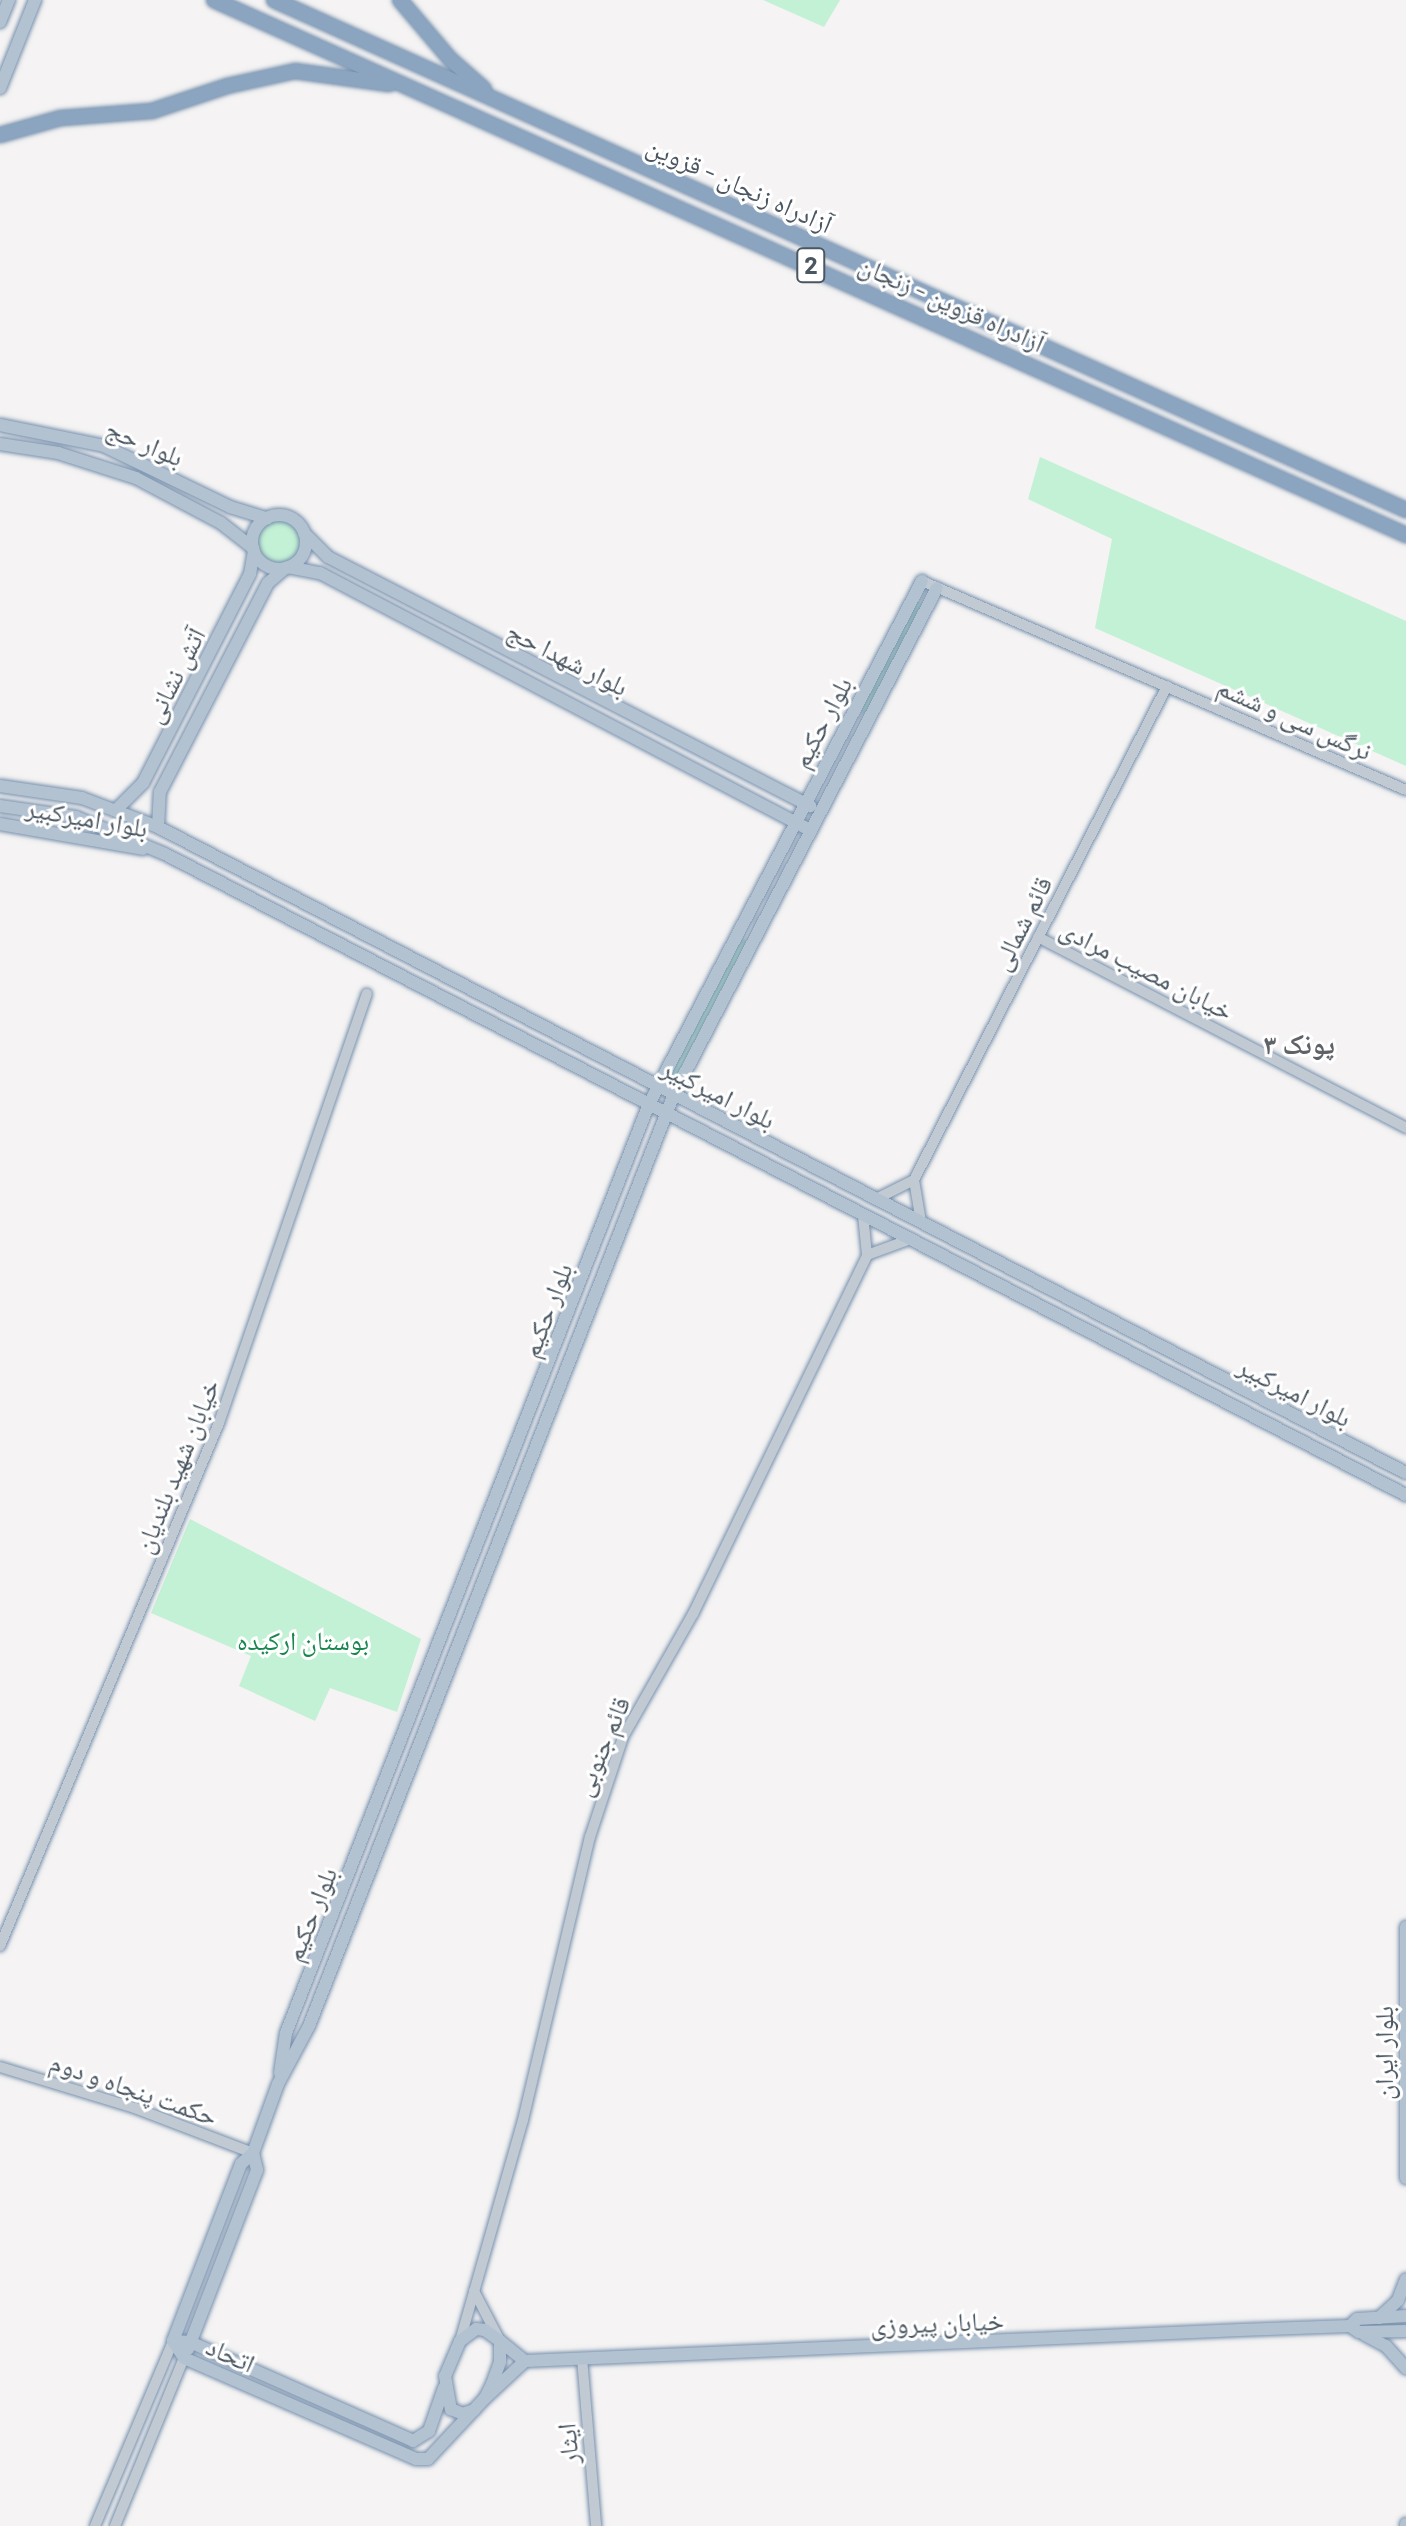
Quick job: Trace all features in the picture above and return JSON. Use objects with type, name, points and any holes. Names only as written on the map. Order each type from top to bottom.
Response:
[{"type":"highway","name":"آزادراه قزوین - زنجان","points":[[214,0],[1406,535]]},
{"type":"highway","name":"آزادراه زنجان - قزوین","points":[[274,0],[1406,510]]},
{"type":"highway","points":[[400,0],[450,59],[496,100]]},
{"type":"highway","points":[[0,135],[61,118],[152,111],[227,86],[295,71],[334,73],[418,90]]},
{"type":"main road","points":[[0,22],[9,0]]},
{"type":"main road","points":[[0,88],[35,0]]},
{"type":"main road","name":"بلوار حج","points":[[0,425],[104,446],[230,507],[267,518]]},
{"type":"main road","name":"بلوار حج","points":[[0,444],[58,453],[136,478],[221,523],[254,550]]},
{"type":"main road","points":[[288,517],[304,533],[304,553],[287,568],[266,566],[254,550],[255,531],[267,518],[288,517]]},
{"type":"main road","name":"بلوار شهدا حج","points":[[304,533],[328,557],[820,810]]},
{"type":"main road","name":"آتش نشانی","points":[[117,809],[143,783],[250,574],[254,550]]},
{"type":"main road","name":"آتش نشانی","points":[[158,827],[160,792],[268,583],[287,568]]},
{"type":"main road","name":"بلوار شهدا حج","points":[[287,568],[320,573],[810,830]]},
{"type":"main road","name":"بلوار حکیم","points":[[278,2084],[286,2033],[649,1104],[794,820],[922,581]]},
{"type":"main road","name":"بلوار حکیم","points":[[173,2341],[241,2164],[253,2153],[278,2084],[320,1999],[674,1094],[937,588]]},
{"type":"main road","points":[[849,717],[865,726]]},
{"type":"main road","points":[[175,721],[193,729]]},
{"type":"main road","points":[[0,777],[45,791]]},
{"type":"main road","name":"بلوار امیرکبیر","points":[[0,786],[45,791],[117,809],[158,827],[1406,1473]]},
{"type":"main road","name":"بلوار امیرکبیر","points":[[0,806],[76,817],[165,854],[1406,1495]]},
{"type":"main road","name":"بلوار امیرکبیر","points":[[0,824],[165,854]]},
{"type":"main road","points":[[746,913],[761,922]]},
{"type":"main road","name":"بلوار ایران","points":[[1406,1927],[1406,2178]]},
{"type":"main road","name":"بلوار حکیم","points":[[184,2358],[257,2170],[253,2153]]},
{"type":"main road","points":[[1379,2318],[1398,2300],[1406,2279]]},
{"type":"main road","name":"خیابان پیروزی","points":[[1354,2329],[1357,2319],[1406,2316]]},
{"type":"main road","points":[[474,2410],[463,2414],[451,2409],[444,2388],[460,2341],[476,2329],[500,2341],[525,2361],[485,2398]]},
{"type":"main road","points":[[1354,2329],[1386,2346],[1406,2368]]},
{"type":"main road","name":"خیابان پیروزی","points":[[525,2361],[1354,2329],[1406,2331]]},
{"type":"main road","name":"اتحاد","points":[[173,2341],[190,2342],[413,2441],[429,2431],[444,2388]]},
{"type":"main road","name":"اتحاد","points":[[173,2341],[184,2358],[416,2459],[435,2456],[485,2398]]},
{"type":"main road","points":[[485,2398],[500,2362],[500,2341]]},
{"type":"street","name":"نرگس سی و ششم","points":[[922,581],[1406,790]]},
{"type":"street","name":"قائم شمالی","points":[[914,1180],[1167,686]]},
{"type":"street","name":"خیابان مصیب مرادی","points":[[1038,937],[1406,1128]]},
{"type":"street","name":"خیابان شهید بلندیان","points":[[0,1946],[219,1423],[367,994]]},
{"type":"street","points":[[876,1199],[914,1180],[921,1222]]},
{"type":"street","points":[[863,1215],[867,1255],[911,1239]]},
{"type":"street","name":"قائم جنوبی","points":[[460,2341],[523,2120],[590,1837],[623,1737],[693,1614],[867,1255]]},
{"type":"street","name":"حکمت پنجاه و دوم","points":[[0,2067],[135,2108],[253,2153]]},
{"type":"street","points":[[474,2291],[500,2341]]},
{"type":"street","name":"بلوار حکیم","points":[[95,2526],[173,2341]]},
{"type":"street","name":"بلوار حکیم","points":[[115,2526],[184,2358]]},
{"type":"street","name":"ایثار","points":[[582,2358],[596,2526]]},
{"type":"green space","points":[[763,0],[840,0],[824,27]]},
{"type":"green space","points":[[1040,457],[1406,621],[1406,766],[1095,628],[1112,539],[1028,499]]},
{"type":"green space","points":[[279,518],[295,525],[302,541],[295,557],[279,564],[263,557],[256,541],[263,525]]},
{"type":"green space","points":[[915,600],[924,605],[866,715],[859,711]]},
{"type":"green space","points":[[740,937],[747,941],[674,1080],[669,1078]]},
{"type":"green space","name":"بوستان ارکیده","points":[[190,1519],[421,1639],[397,1712],[330,1688],[315,1721],[239,1686],[251,1656],[151,1613]]},
{"type":"district","name":"پونک ۳","points":[[1299,1043]]}]
